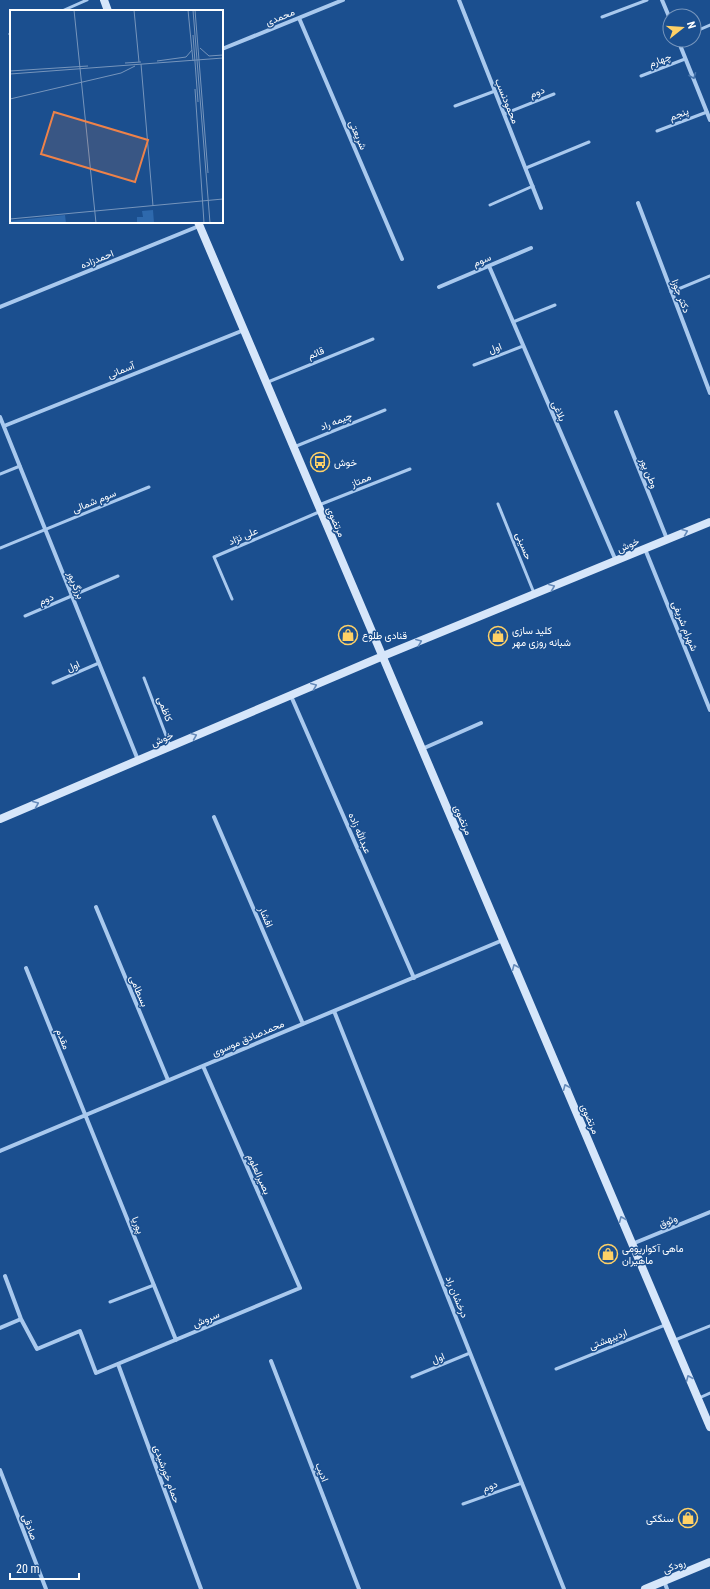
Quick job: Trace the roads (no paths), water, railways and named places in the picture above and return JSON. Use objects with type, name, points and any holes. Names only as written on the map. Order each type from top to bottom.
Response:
[{"type":"street","points":[[104,0],[108,10]]},
{"type":"street","name":"محمدی","points":[[223,50],[343,0]]},
{"type":"street","name":"محمودنسب","points":[[459,0],[541,208]]},
{"type":"street","name":"شریعتی","points":[[299,18],[402,259]]},
{"type":"street","points":[[681,48],[710,120]]},
{"type":"street","name":"دکتر جوزا","points":[[638,203],[710,393]]},
{"type":"street","name":"احمدزاده","points":[[0,307],[199,224]]},
{"type":"street","name":"مرتضوی","points":[[199,224],[710,1426]]},
{"type":"street","name":"سوم","points":[[439,287],[531,248]]},
{"type":"street","name":"بلاغی","points":[[489,266],[616,561]]},
{"type":"street","name":"آسمانی","points":[[4,426],[244,330]]},
{"type":"street","name":"وطن پور","points":[[616,412],[667,540]]},
{"type":"street","name":"برزگرپور","points":[[0,417],[138,760]]},
{"type":"street","name":"خوش","points":[[0,819],[383,656],[710,522]]},
{"type":"street","name":"شهرام شریفی","points":[[645,548],[710,710]]},
{"type":"street","name":"عبدالله زاده","points":[[291,695],[414,978]]},
{"type":"street","points":[[422,749],[481,723]]},
{"type":"street","name":"افشار","points":[[214,817],[303,1024]]},
{"type":"street","name":"بسطامی","points":[[96,907],[168,1080]]},
{"type":"street","name":"محمدصادق موسوی","points":[[0,1151],[503,940]]},
{"type":"street","name":"مقدم","points":[[26,968],[85,1115]]},
{"type":"street","name":"درخشان راد","points":[[334,1011],[564,1589]]},
{"type":"street","name":"بصیرالعلوم","points":[[203,1066],[300,1288]]},
{"type":"street","name":"پوریا","points":[[85,1115],[176,1340]]},
{"type":"street","name":"وثوق","points":[[632,1244],[710,1212]]},
{"type":"street","points":[[0,1328],[21,1319],[5,1276]]},
{"type":"street","name":"سروش","points":[[21,1319],[37,1349],[80,1331],[96,1373],[300,1288]]},
{"type":"street","name":"ادیب","points":[[271,1361],[359,1589]]},
{"type":"street","name":"حمام خورشیدی","points":[[118,1364],[201,1589]]},
{"type":"street","name":"صادقی","points":[[0,1470],[46,1589]]},
{"type":"street","name":"رودکی","points":[[645,1589],[665,1585],[710,1562]]},
{"type":"lane","points":[[64,10],[87,0]]},
{"type":"lane","points":[[602,17],[647,0]]},
{"type":"lane","name":"چهارم","points":[[641,76],[686,59]]},
{"type":"lane","points":[[455,106],[495,91]]},
{"type":"lane","name":"دوم","points":[[504,114],[554,94]]},
{"type":"lane","name":"پنجم","points":[[657,130],[707,112]]},
{"type":"lane","points":[[526,168],[589,142]]},
{"type":"lane","points":[[490,205],[533,186]]},
{"type":"lane","points":[[671,292],[710,276]]},
{"type":"lane","points":[[513,322],[555,305]]},
{"type":"lane","name":"قائم","points":[[266,382],[373,339]]},
{"type":"lane","name":"اول","points":[[474,365],[523,346]]},
{"type":"lane","name":"چیمه راد","points":[[294,447],[385,410]]},
{"type":"lane","points":[[0,474],[20,466]]},
{"type":"lane","name":"ممتاز","points":[[320,508],[410,469]]},
{"type":"lane","name":"سوم شمالی","points":[[0,548],[149,487]]},
{"type":"lane","name":"حسینی","points":[[498,504],[534,594]]},
{"type":"lane","name":"علی نژاد","points":[[232,599],[214,557],[320,508]]},
{"type":"lane","name":"دوم","points":[[26,616],[118,576]]},
{"type":"lane","name":"اول","points":[[53,683],[99,663]]},
{"type":"lane","name":"کاظمی","points":[[144,678],[170,746]]},
{"type":"lane","points":[[110,1302],[154,1285]]},
{"type":"lane","name":"اردیبهشتی","points":[[556,1369],[667,1324]]},
{"type":"lane","points":[[674,1341],[710,1326]]},
{"type":"lane","name":"اول","points":[[412,1378],[470,1353]]},
{"type":"lane","points":[[698,1398],[710,1393]]},
{"type":"lane","name":"دوم","points":[[463,1504],[522,1483]]},
{"type":"place","name":"خوش","points":[[320,462]]},
{"type":"place","name":"قنادی طلوع","points":[[348,635]]},
{"type":"place","name":"کلید سازی شبانه روزی مهر","points":[[498,636]]},
{"type":"place","name":"ماهی آکواریومی ماهیران","points":[[608,1254]]},
{"type":"place","name":"سنگکی","points":[[688,1518]]}]
